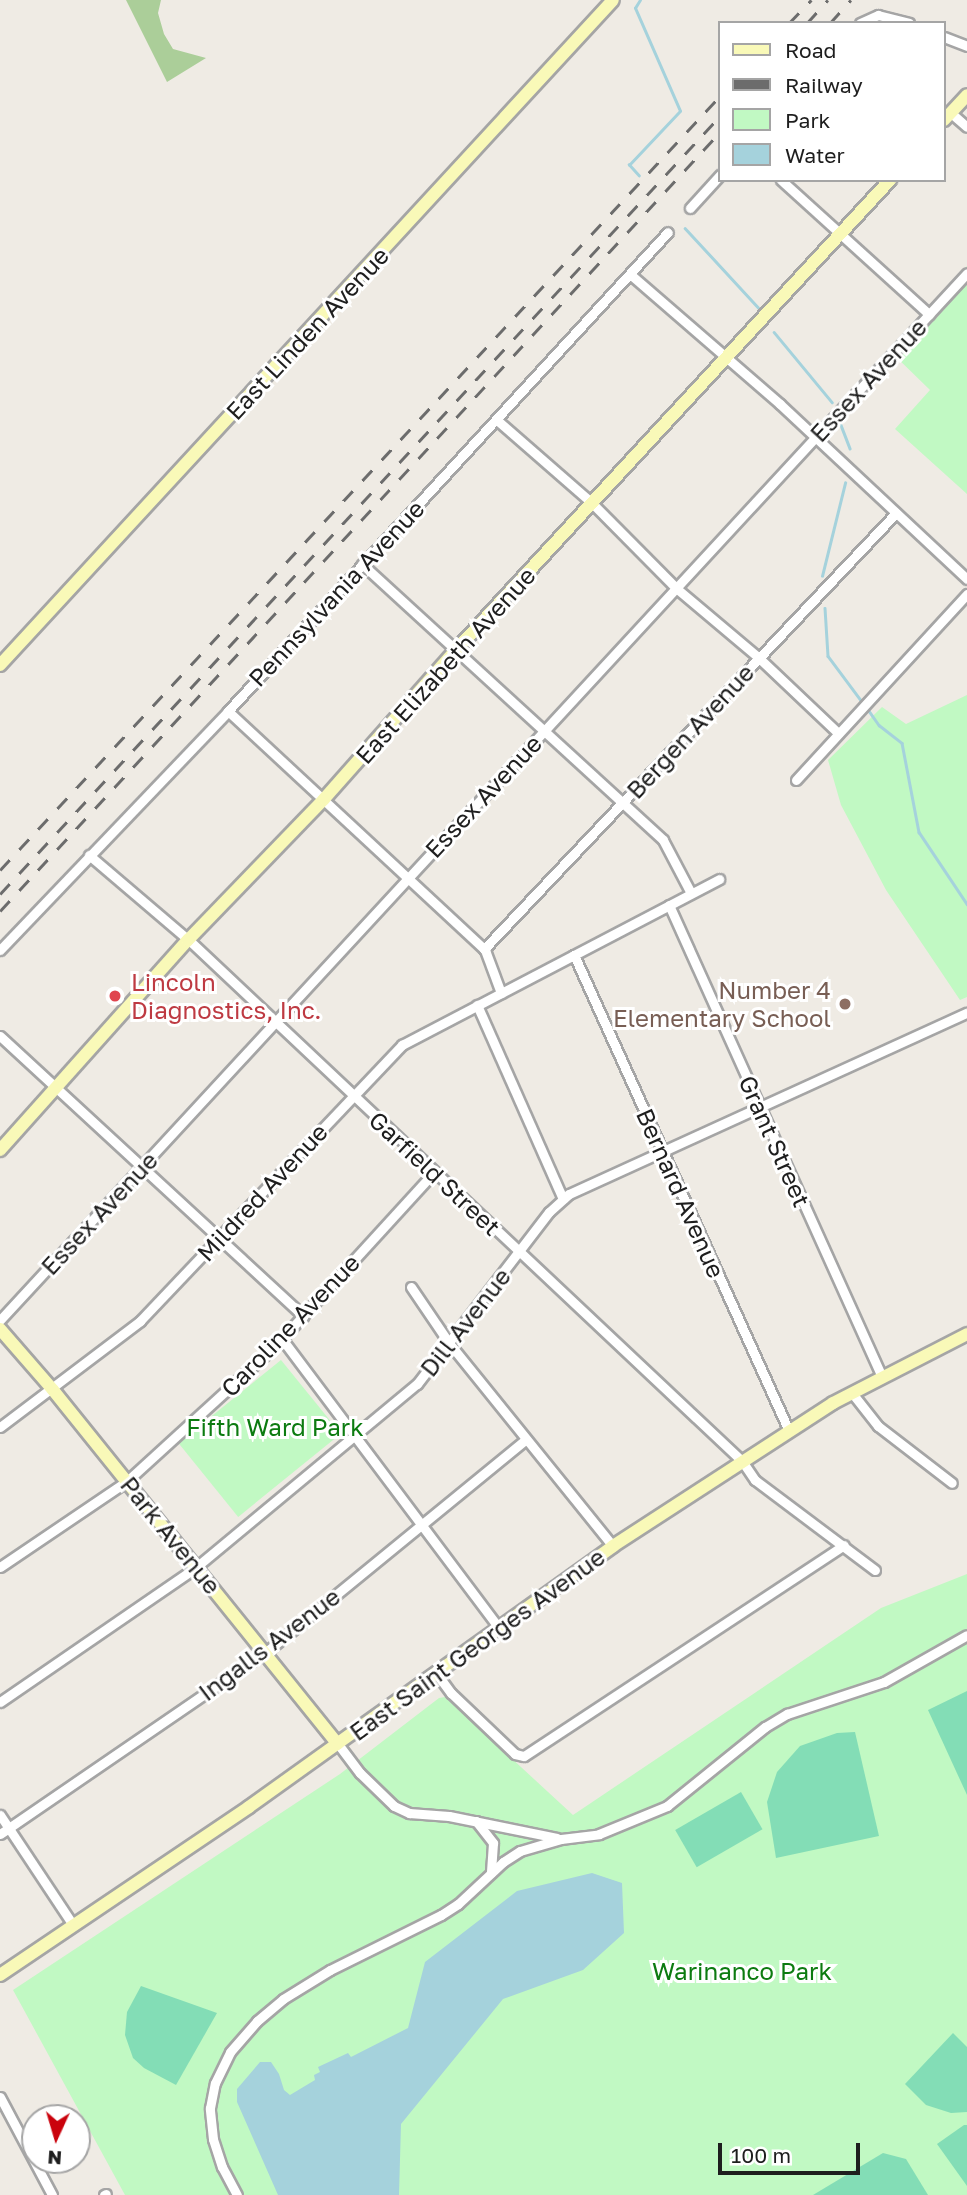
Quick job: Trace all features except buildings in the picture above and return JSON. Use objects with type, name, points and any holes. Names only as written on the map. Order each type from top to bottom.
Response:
[{"type":"street","name":"East Linden Avenue","points":[[0,665],[613,0]]},
{"type":"street","points":[[864,21],[878,15],[901,21]]},
{"type":"street","points":[[946,38],[967,47]]},
{"type":"street","points":[[967,95],[948,117],[967,127]]},
{"type":"street","points":[[690,208],[718,176]]},
{"type":"street","points":[[783,182],[929,314]]},
{"type":"street","name":"East Elizabeth Avenue","points":[[0,1150],[188,940],[324,799],[456,650],[888,182]]},
{"type":"street","name":"Pennsylvania Avenue","points":[[0,950],[228,711],[668,232]]},
{"type":"street","name":"Essex Avenue","points":[[0,1320],[967,273]]},
{"type":"street","points":[[630,274],[727,357],[967,579]]},
{"type":"street","points":[[497,420],[592,503],[676,587],[758,658],[838,733]]},
{"type":"street","name":"Bergen Avenue","points":[[484,949],[896,513]]},
{"type":"street","points":[[362,564],[663,840],[691,893]]},
{"type":"street","points":[[796,780],[967,594]]},
{"type":"street","points":[[228,711],[410,877],[484,949],[501,993],[719,878]]},
{"type":"street","name":"Garfield Street","points":[[89,855],[188,940],[742,1461],[755,1480],[875,1570]]},
{"type":"street","name":"Grant Street","points":[[669,905],[882,1377]]},
{"type":"street","name":"Bernard Avenue","points":[[574,954],[789,1431]]},
{"type":"street","name":"Mildred Avenue","points":[[0,1427],[53,1390],[140,1321],[402,1045],[501,993]]},
{"type":"street","points":[[477,1005],[563,1199]]},
{"type":"street","name":"Dill Avenue","points":[[0,1702],[197,1567],[417,1384],[549,1212],[563,1199],[967,1013]]},
{"type":"street","points":[[0,1036],[303,1316]]},
{"type":"street","name":"Caroline Avenue","points":[[0,1567],[127,1482],[282,1339],[434,1172]]},
{"type":"street","points":[[411,1287],[449,1343],[613,1546]]},
{"type":"street","name":"Park Avenue","points":[[0,1329],[53,1390],[338,1744]]},
{"type":"street","name":"East Saint Georges Avenue","points":[[0,1975],[338,1744],[613,1546],[852,1393],[967,1334]]},
{"type":"street","points":[[282,1339],[498,1627]]},
{"type":"street","points":[[852,1393],[878,1426],[952,1483]]},
{"type":"street","name":"Ingalls Avenue","points":[[0,1834],[265,1652],[526,1439]]},
{"type":"street","points":[[437,1674],[451,1693],[515,1754],[524,1756],[844,1545]]},
{"type":"street","points":[[237,2195],[222,2167],[213,2139],[211,2108],[215,2083],[230,2052],[257,2021],[283,1999],[330,1970],[441,1915],[520,1852],[561,1839],[599,1834],[667,1806],[765,1727],[787,1714],[884,1682],[967,1635]]},
{"type":"street","points":[[338,1744],[360,1773],[394,1806],[409,1813],[476,1821],[561,1839]]},
{"type":"street","points":[[0,1815],[73,1926]]},
{"type":"street","points":[[476,1821],[493,1843],[491,1873]]},
{"type":"street","points":[[0,2096],[52,2195]]},
{"type":"green space","points":[[126,0],[161,0],[158,13],[164,34],[173,49],[206,58],[167,82]]},
{"type":"green space","points":[[967,266],[967,494],[895,429],[930,390],[890,351]]},
{"type":"green space","points":[[967,695],[967,997],[960,1000],[886,890],[841,805],[828,760],[882,707],[906,724]]},
{"type":"green space","name":"Fifth Ward Park","points":[[281,1360],[341,1434],[238,1517],[178,1443]]},
{"type":"green space","name":"Warinanco Park","points":[[967,1574],[967,2195],[125,2195],[91,2133],[91,2104],[75,2104],[13,1990],[340,1774],[439,1698],[445,1697],[573,1815],[881,1608]]},
{"type":"green space","points":[[967,1691],[967,1795],[928,1710]]},
{"type":"green space","points":[[855,1732],[879,1836],[776,1858],[767,1802],[777,1772],[800,1746],[837,1733]]},
{"type":"green space","points":[[741,1792],[763,1829],[697,1867],[675,1830]]},
{"type":"green space","points":[[141,1986],[217,2013],[176,2085],[144,2068],[133,2058],[125,2035],[127,2012]]},
{"type":"green space","points":[[953,2033],[967,2047],[967,2112],[951,2113],[926,2105],[905,2084]]},
{"type":"green space","points":[[967,2125],[967,2186],[937,2144]]},
{"type":"green space","points":[[883,2153],[906,2159],[928,2195],[813,2195]]},
{"type":"water","points":[[592,1873],[622,1883],[624,1933],[583,1970],[503,1999],[401,2124],[399,2195],[278,2195],[237,2102],[237,2089],[260,2062],[271,2062],[279,2074],[284,2090],[290,2095],[315,2080],[314,2075],[320,2072],[318,2067],[348,2053],[351,2057],[408,2028],[425,1962],[517,1891]]},
{"type":"waterway","points":[[639,176],[629,165],[680,111],[635,8],[640,0]]},
{"type":"waterway","points":[[685,228],[758,307]]},
{"type":"waterway","points":[[774,332],[832,402]]},
{"type":"waterway","points":[[841,425],[850,448]]},
{"type":"waterway","points":[[822,576],[845,483]]},
{"type":"waterway","points":[[825,608],[828,656],[863,703]]},
{"type":"waterway","points":[[867,708],[879,725],[902,743],[919,832],[967,904]]},
{"type":"railway","points":[[791,21],[811,0]]},
{"type":"railway","points":[[809,21],[828,0]]},
{"type":"railway","points":[[832,21],[851,0]]},
{"type":"railway","points":[[0,870],[718,98]]},
{"type":"railway","points":[[0,894],[718,118]]},
{"type":"railway","points":[[0,911],[718,134]]},
{"type":"place","name":"Lincoln Diagnostics, Inc.","points":[[115,996]]},
{"type":"place","name":"Number 4 Elementary School","points":[[845,1004]]}]
